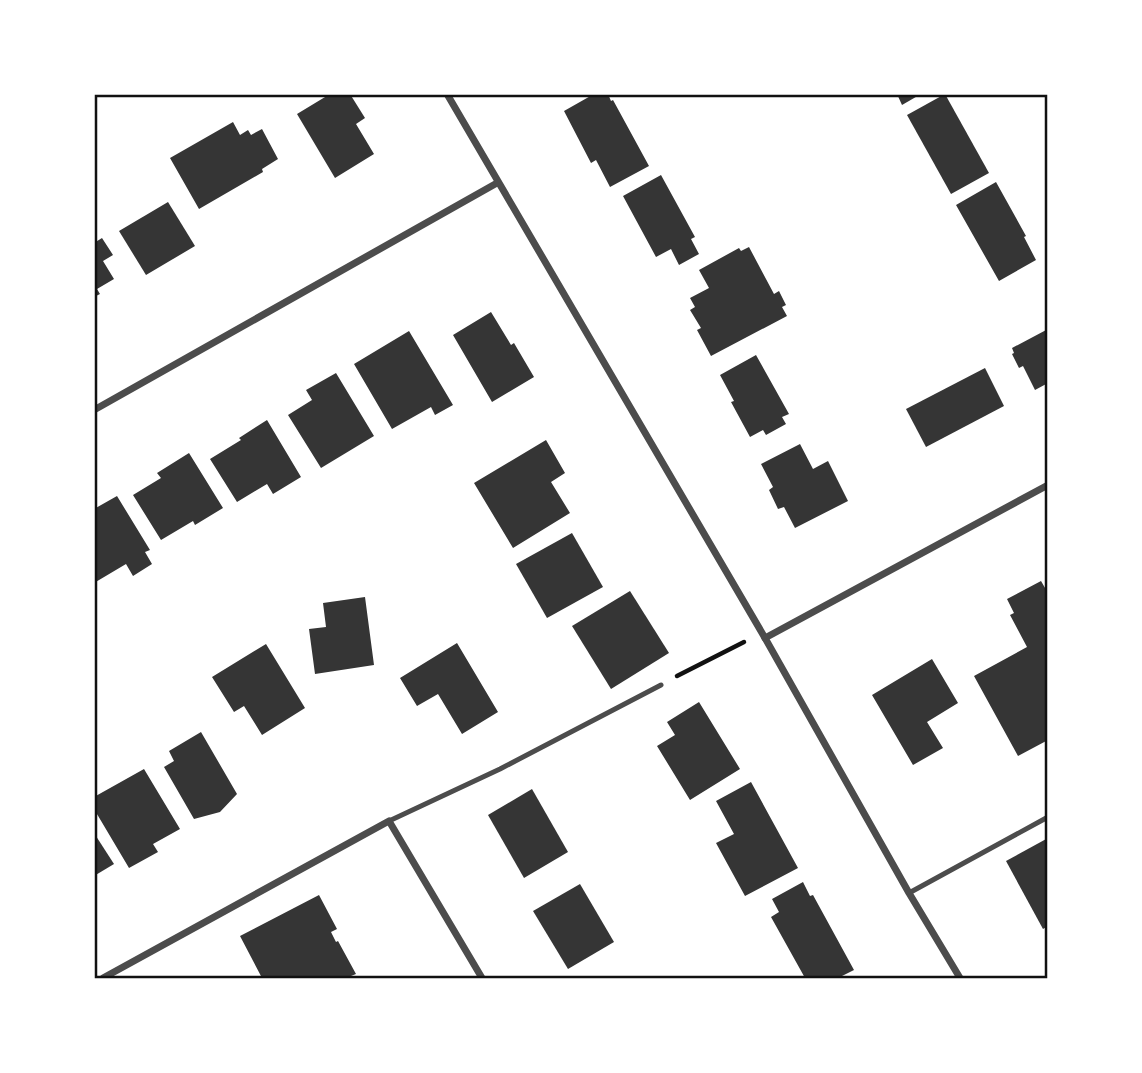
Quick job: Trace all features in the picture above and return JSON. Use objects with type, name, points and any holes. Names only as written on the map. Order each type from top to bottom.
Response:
[{"type":"street","points":[[447,94],[960,978]]},
{"type":"street","points":[[94,410],[497,183]]},
{"type":"street","points":[[765,638],[1048,485]]},
{"type":"street","points":[[103,978],[389,821],[482,978]]},
{"type":"lane","points":[[389,821],[500,769],[661,685]]},
{"type":"lane","points":[[909,893],[1048,817]]},
{"type":"path","points":[[661,685],[738,643]]},
{"type":"building","points":[[330,94],[350,94],[365,118],[356,124],[374,154],[335,178],[297,114]]},
{"type":"building","points":[[594,94],[608,94],[611,101],[613,100],[649,166],[610,187],[596,160],[591,163],[564,111]]},
{"type":"building","points":[[897,94],[921,94],[902,105]]},
{"type":"building","points":[[945,94],[989,173],[951,194],[907,115]]},
{"type":"building","points":[[233,122],[240,135],[248,130],[251,135],[262,129],[278,159],[262,169],[263,172],[199,209],[170,158]]},
{"type":"building","points":[[661,175],[695,237],[691,239],[699,254],[679,265],[671,249],[656,257],[623,196]]},
{"type":"building","points":[[996,182],[1036,260],[999,281],[956,205]]},
{"type":"building","points":[[168,202],[195,246],[146,275],[119,231]]},
{"type":"building","points":[[102,238],[113,255],[103,261],[114,279],[97,289],[100,294],[94,297],[94,243]]},
{"type":"building","points":[[749,247],[774,294],[779,291],[786,305],[782,307],[787,316],[711,356],[697,330],[701,328],[690,310],[695,307],[690,298],[709,288],[699,270],[739,248],[741,251]]},
{"type":"building","points":[[491,312],[534,377],[492,402],[453,335]]},
{"type":"building","points":[[1048,329],[1048,383],[1035,390],[1023,366],[1019,368],[1012,348]]},
{"type":"building","points":[[409,331],[453,405],[435,415],[431,407],[392,429],[354,364]]},
{"type":"building","points":[[756,355],[789,414],[782,417],[786,424],[766,435],[763,430],[750,437],[720,375]]},
{"type":"building","points":[[985,368],[1004,406],[926,447],[906,409]]},
{"type":"building","points":[[336,373],[374,436],[321,468],[288,415],[312,400],[306,390]]},
{"type":"building","points":[[267,420],[301,477],[273,494],[267,484],[237,502],[210,459]]},
{"type":"building","points":[[546,440],[565,473],[551,482],[570,513],[513,548],[474,483]]},
{"type":"building","points":[[800,444],[813,469],[828,461],[848,501],[795,528],[784,507],[778,509],[769,490],[773,487],[761,464]]},
{"type":"building","points":[[189,453],[223,508],[195,525],[193,521],[161,540],[133,495],[161,478],[157,473]]},
{"type":"building","points":[[117,496],[150,550],[145,552],[152,564],[133,576],[126,564],[94,583],[94,509]]},
{"type":"building","points":[[572,533],[603,587],[547,618],[516,564]]},
{"type":"building","points":[[1041,581],[1048,593],[1048,740],[1018,756],[974,676],[1027,647],[1010,615],[1014,613],[1007,599]]},
{"type":"building","points":[[630,591],[669,653],[611,689],[572,626]]},
{"type":"building","points":[[365,597],[374,665],[315,674],[309,629],[326,627],[323,603]]},
{"type":"building","points":[[457,643],[498,712],[462,734],[438,694],[417,706],[400,678]]},
{"type":"building","points":[[266,644],[305,708],[262,735],[244,706],[234,712],[212,677]]},
{"type":"building","points":[[932,659],[958,703],[927,722],[943,748],[913,765],[872,695]]},
{"type":"building","points":[[699,702],[740,769],[690,800],[657,746],[675,735],[667,722]]},
{"type":"building","points":[[201,732],[237,794],[220,812],[194,819],[164,767],[174,761],[169,751]]},
{"type":"building","points":[[144,769],[180,829],[153,844],[158,852],[129,868],[94,809],[94,797]]},
{"type":"building","points":[[751,782],[798,868],[745,896],[716,843],[734,834],[716,801]]},
{"type":"building","points":[[532,789],[568,852],[524,878],[488,815]]},
{"type":"building","points":[[94,833],[114,864],[94,876]]},
{"type":"building","points":[[1048,838],[1048,926],[1043,929],[1006,861]]},
{"type":"building","points":[[803,882],[810,896],[813,895],[854,970],[838,978],[805,978],[771,917],[779,912],[772,899]]},
{"type":"building","points":[[580,884],[614,942],[568,969],[533,911]]},
{"type":"building","points":[[319,895],[337,929],[331,932],[356,974],[346,978],[262,978],[240,936]]}]
